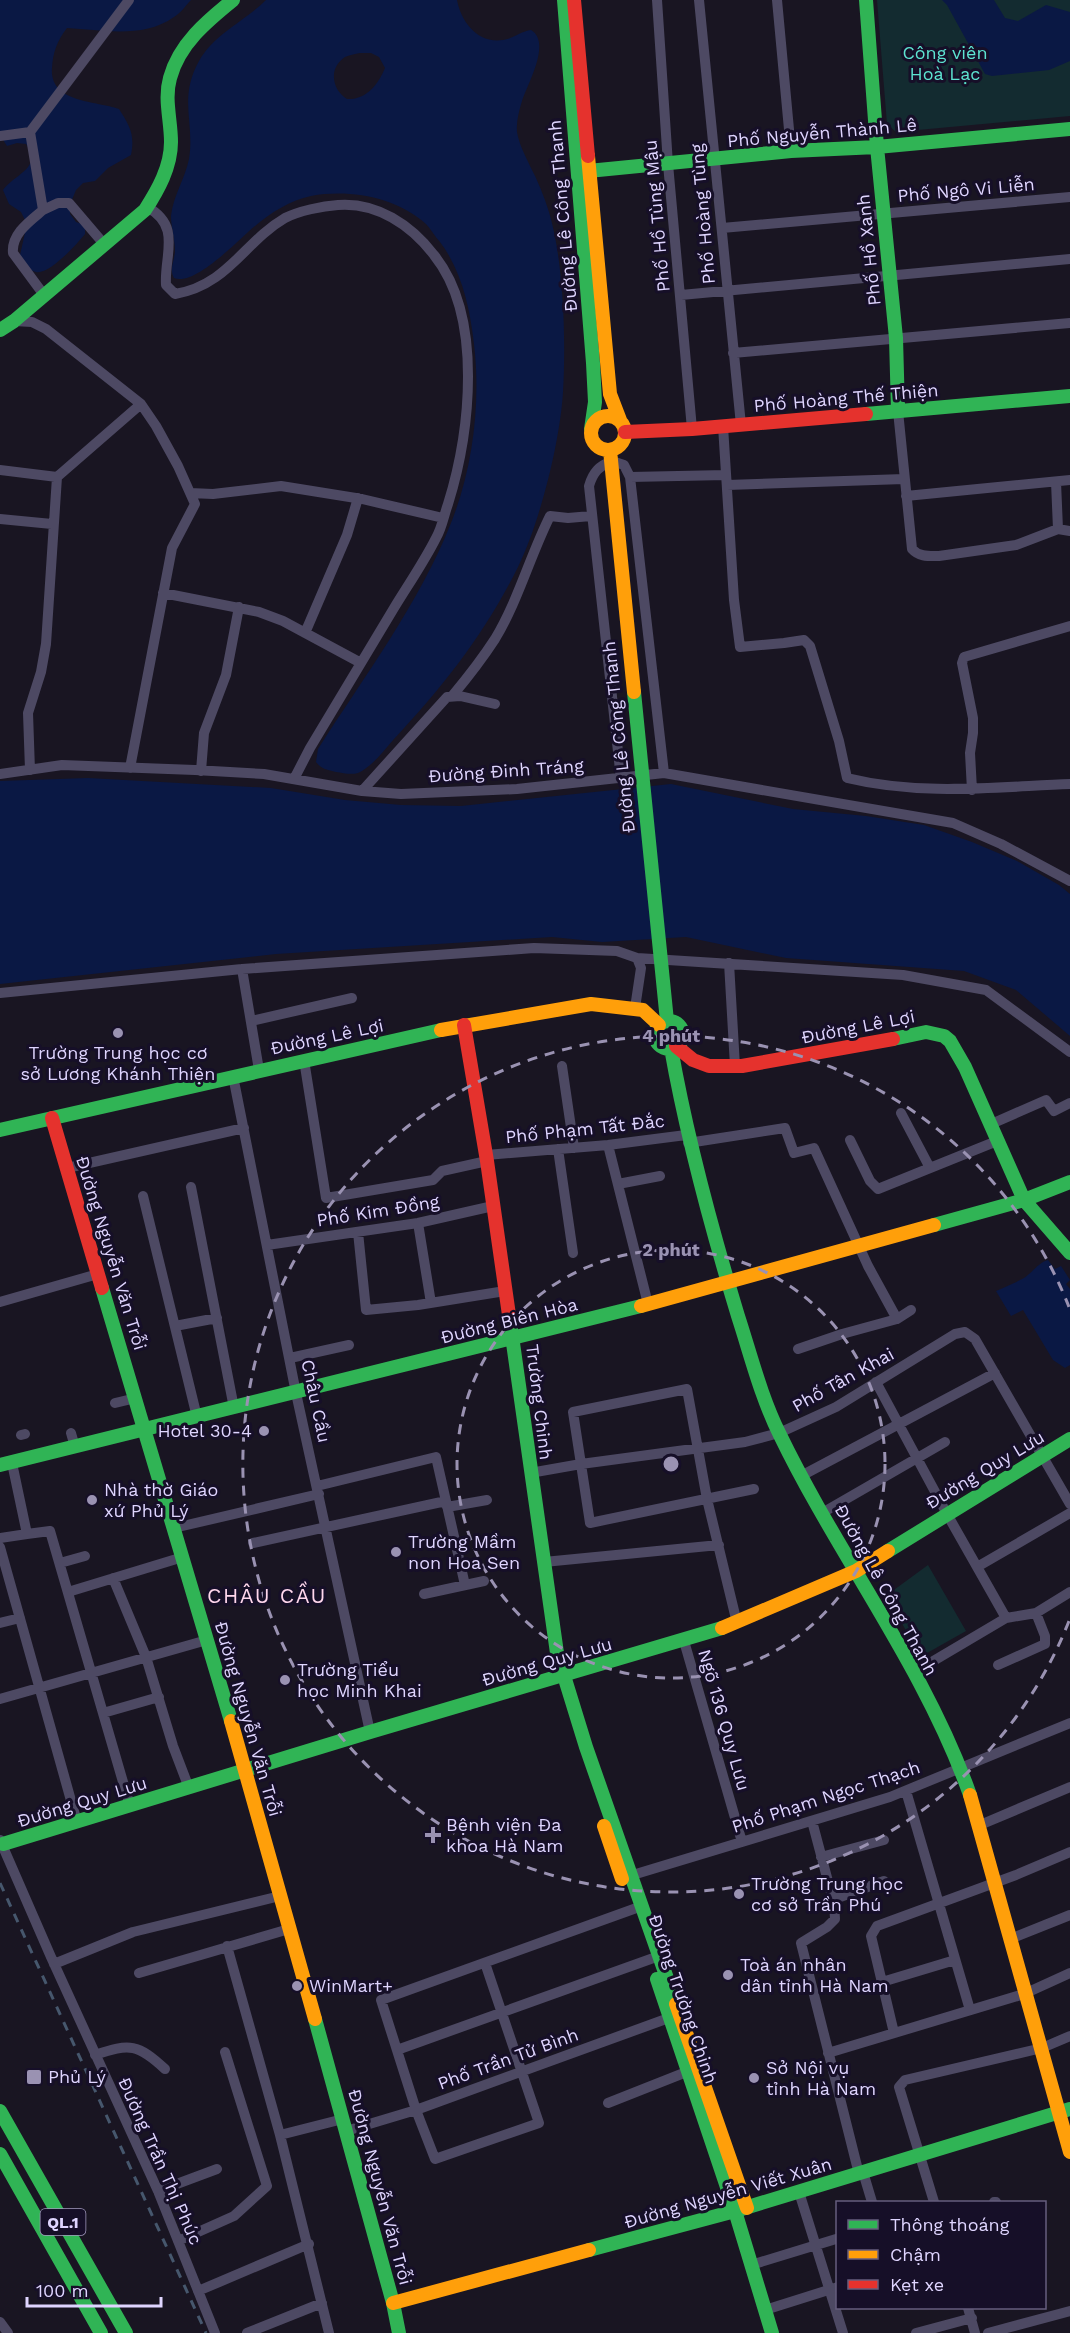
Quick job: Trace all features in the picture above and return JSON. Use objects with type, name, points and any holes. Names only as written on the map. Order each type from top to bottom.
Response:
[{"type":"street","points":[[0,136],[30,132],[129,0]]},
{"type":"street","points":[[0,330],[14,321],[147,207],[157,193],[171,144],[167,107],[169,78],[180,53],[196,31],[233,0]]},
{"type":"street","name":"Đường Lê Công Thanh","points":[[564,0],[610,394],[622,426]]},
{"type":"street","name":"Đường Lê Công Thanh","points":[[574,0],[594,392],[591,429]]},
{"type":"street","name":"Phố Hồ Tùng Mậu","points":[[657,0],[668,164],[692,429]]},
{"type":"street","name":"Phố Hoàng Tùng","points":[[699,0],[741,425]]},
{"type":"street","points":[[777,0],[791,151]]},
{"type":"street","name":"Phố Hồ Xanh","points":[[866,0],[877,147],[896,338],[898,411],[912,549],[917,554],[928,556],[1016,545],[1058,529]]},
{"type":"street","name":"Phố Nguyễn Thành Lê","points":[[584,172],[791,151],[877,147],[1070,129]]},
{"type":"street","points":[[30,132],[43,210]]},
{"type":"street","name":"Phố Ngô Vi Liễn","points":[[722,228],[1070,197]]},
{"type":"street","points":[[44,295],[13,253],[12,247],[18,234],[43,210],[58,203],[69,203],[104,244]]},
{"type":"street","points":[[147,207],[164,222],[169,234],[170,255],[165,274],[166,285],[175,294],[198,289],[233,265],[262,236],[286,218],[301,212],[338,205],[374,208],[408,228],[428,246],[440,261],[458,301],[467,361],[465,430],[456,478],[437,537],[310,748],[294,779]]},
{"type":"street","points":[[681,295],[1070,259]]},
{"type":"street","points":[[14,321],[32,321],[46,329],[141,404],[156,426],[195,507],[174,543],[130,768]]},
{"type":"street","points":[[734,352],[1070,323]]},
{"type":"street","name":"Phố Hoàng Thế Thiện","points":[[622,426],[692,429],[1070,396]]},
{"type":"street","points":[[30,770],[28,713],[41,672],[46,644],[52,524],[57,477],[141,404]]},
{"type":"street","points":[[621,779],[589,486],[592,474],[602,465],[611,455],[620,446],[623,441],[622,426],[609,416],[603,416],[594,423],[591,429],[595,444],[611,455],[624,465],[630,477],[664,773]]},
{"type":"street","points":[[723,426],[734,600],[740,647],[804,640],[810,646],[839,741],[847,778],[915,789],[972,790],[1070,784]]},
{"type":"street","name":"Đường Lê Công Thanh","points":[[611,455],[622,592],[663,985],[663,1023]]},
{"type":"street","points":[[0,470],[57,477]]},
{"type":"street","points":[[630,477],[727,480],[904,479]]},
{"type":"street","points":[[906,496],[1070,480]]},
{"type":"street","points":[[1056,482],[1058,529],[1070,531]]},
{"type":"street","points":[[190,493],[213,494],[281,486],[358,498],[443,518]]},
{"type":"street","points":[[305,633],[347,534],[358,498]]},
{"type":"street","points":[[362,790],[441,701],[453,695],[478,664],[512,606],[550,516],[567,518],[591,516]]},
{"type":"street","points":[[0,519],[52,524]]},
{"type":"street","points":[[163,593],[239,607],[283,621],[361,663]]},
{"type":"street","points":[[201,771],[204,733],[226,675],[239,607]]},
{"type":"street","points":[[972,790],[970,753],[974,733],[962,663],[964,657],[1070,626]]},
{"type":"street","points":[[453,695],[495,704]]},
{"type":"street","name":"Đường Đinh Tráng","points":[[0,774],[62,765],[264,774],[401,794],[517,789],[664,773],[953,823],[1001,843],[1070,880]]},
{"type":"street","points":[[0,993],[242,969],[534,948],[617,951],[637,958],[903,975],[986,990],[1070,1052]]},
{"type":"street","points":[[637,958],[641,968],[635,1008],[663,1023],[676,1023],[682,1030],[682,1039],[674,1047],[663,1047],[657,1041],[656,1033],[663,1023]]},
{"type":"street","points":[[729,963],[735,1066]]},
{"type":"street","points":[[242,969],[259,1070]]},
{"type":"street","points":[[251,1021],[352,998]]},
{"type":"street","name":"Đường Lê Lợi","points":[[0,1130],[464,1025],[591,1004],[635,1008]]},
{"type":"street","name":"Trường Chinh","points":[[464,1025],[487,1158],[560,1678]]},
{"type":"street","name":"Đường Lê Lợi","points":[[674,1047],[693,1060],[709,1066],[735,1066],[859,1047],[926,1032],[936,1033],[950,1041],[958,1053],[1024,1200],[1070,1253]]},
{"type":"street","name":"Đường Lê Công Thanh","points":[[674,1047],[687,1139],[761,1388],[779,1433],[801,1476],[942,1727],[960,1768],[980,1825],[1042,2048],[1065,2111],[1070,2152]]},
{"type":"street","name":"Phố Phạm Tất Đắc","points":[[304,1060],[326,1198],[433,1180],[442,1171],[487,1158],[558,1149],[687,1139],[784,1128],[794,1154],[814,1148],[859,1245]]},
{"type":"street","points":[[562,1066],[574,1148]]},
{"type":"street","name":"Châu Cầu","points":[[233,1076],[296,1393],[370,1732]]},
{"type":"street","points":[[989,1125],[1046,1100],[1054,1111],[1070,1103]]},
{"type":"street","points":[[901,1113],[930,1168]]},
{"type":"street","name":"Đường Nguyễn Văn Trỗi","points":[[52,1118],[246,1771],[393,2303],[399,2333]]},
{"type":"street","points":[[67,1168],[244,1128]]},
{"type":"street","points":[[850,1140],[870,1181],[878,1189],[997,1141]]},
{"type":"street","points":[[608,1145],[648,1304]]},
{"type":"street","points":[[558,1149],[573,1253]]},
{"type":"street","points":[[618,1184],[660,1176]]},
{"type":"street","name":"Đường Biên Hòa","points":[[6,1464],[73,1440],[145,1430],[728,1283],[1024,1200],[1070,1182]]},
{"type":"street","points":[[191,1187],[234,1408]]},
{"type":"street","points":[[143,1196],[197,1417]]},
{"type":"street","name":"Phố Kim Đồng","points":[[267,1245],[418,1223],[494,1206]]},
{"type":"street","points":[[418,1223],[430,1303]]},
{"type":"street","points":[[358,1232],[366,1310],[505,1291]]},
{"type":"street","points":[[859,1245],[897,1319]]},
{"type":"street","points":[[0,1302],[98,1274]]},
{"type":"street","points":[[798,1349],[897,1319],[911,1310]]},
{"type":"street","points":[[175,1326],[217,1318]]},
{"type":"street","name":"Phố Tân Khai","points":[[530,1473],[745,1442],[779,1433],[836,1407],[955,1334],[965,1332],[975,1339],[1070,1504]]},
{"type":"street","points":[[290,1358],[349,1345]]},
{"type":"street","points":[[801,1476],[995,1373]]},
{"type":"street","points":[[876,1382],[1006,1618]]},
{"type":"street","points":[[737,1623],[707,1498],[687,1389],[573,1412],[590,1523],[707,1498],[754,1490]]},
{"type":"street","points":[[115,1403],[136,1398]]},
{"type":"street","name":"Đường Quy Lưu","points":[[1,1842],[77,1822],[370,1732],[684,1641],[737,1623],[855,1571],[1070,1439]]},
{"type":"street","points":[[822,1513],[945,1442]]},
{"type":"street","points":[[174,1528],[436,1457],[465,1585]]},
{"type":"street","points":[[6,1464],[27,1534]]},
{"type":"street","points":[[253,1543],[447,1504],[487,1500]]},
{"type":"street","points":[[977,1567],[1070,1513]]},
{"type":"street","points":[[0,1538],[50,1531],[130,1806]]},
{"type":"street","points":[[544,1562],[719,1545]]},
{"type":"street","points":[[0,1547],[77,1822]]},
{"type":"street","points":[[60,1563],[85,1556]]},
{"type":"street","points":[[68,1592],[183,1557]]},
{"type":"street","points":[[113,1578],[146,1657],[173,1746],[189,1788]]},
{"type":"street","points":[[424,1594],[484,1581]]},
{"type":"street","points":[[913,1674],[1006,1618],[1036,1613],[1070,1592]]},
{"type":"street","points":[[998,1665],[1045,1644],[1046,1636],[1036,1613]]},
{"type":"street","points":[[0,1623],[20,1618]]},
{"type":"street","points":[[0,1699],[207,1640]]},
{"type":"street","name":"Ngõ 136 Quy Lưu","points":[[684,1641],[742,1842]]},
{"type":"street","name":"Đường Trường Chinh","points":[[560,1678],[588,1767],[741,2210],[752,2265],[772,2333]]},
{"type":"street","points":[[103,1713],[159,1697]]},
{"type":"street","name":"Phố Phạm Ngọc Thạch","points":[[627,1877],[906,1791],[1069,1726]]},
{"type":"street","points":[[980,1825],[1070,1787]]},
{"type":"street","points":[[906,1791],[970,2010]]},
{"type":"street","points":[[812,1821],[835,1918],[828,1927],[801,1943],[828,2053],[861,2173],[872,2201]]},
{"type":"street","points":[[821,1857],[884,1840]]},
{"type":"street","name":"Đường Trần Thị Phúc","points":[[1,1842],[158,2191],[215,2333]]},
{"type":"street","points":[[894,2033],[871,1936],[877,1926],[1070,1852]]},
{"type":"street","points":[[832,1900],[884,1881]]},
{"type":"street","points":[[54,1964],[133,1932],[280,1896]]},
{"type":"street","points":[[485,1963],[539,2123],[435,2159],[416,2110],[381,2000],[638,1908]]},
{"type":"street","points":[[1010,1939],[1070,1915]]},
{"type":"street","points":[[139,1973],[289,1929]]},
{"type":"street","points":[[226,1946],[280,2135],[309,2244],[329,2333]]},
{"type":"street","points":[[397,2050],[655,1958]]},
{"type":"street","points":[[882,1982],[955,1960]]},
{"type":"street","points":[[828,2053],[1026,1993],[1070,1973]]},
{"type":"street","name":"Phố Trần Tử Bình","points":[[280,2135],[416,2110],[675,2016]]},
{"type":"street","points":[[934,2201],[918,2156],[899,2087],[901,2083],[905,2080],[1042,2048],[1070,2036]]},
{"type":"street","points":[[95,2055],[122,2046],[140,2049],[165,2069]]},
{"type":"street","points":[[178,2241],[234,2216],[267,2186],[225,2052]]},
{"type":"street","points":[[608,2103],[693,2069]]},
{"type":"street","name":"QL.1","points":[[0,2111],[126,2333]]},
{"type":"street","name":"Đường Nguyễn Viết Xuân","points":[[393,2303],[741,2210],[1065,2111]]},
{"type":"street","name":"QL.1","points":[[0,2154],[101,2333]]},
{"type":"street","points":[[158,2191],[217,2169]]},
{"type":"street","points":[[765,2310],[833,2288],[815,2246],[799,2192]]},
{"type":"street","points":[[752,2265],[836,2239]]},
{"type":"street","points":[[198,2291],[309,2244]]},
{"type":"street","points":[[80,2295],[99,2285]]},
{"type":"street","points":[[247,2333],[322,2303]]},
{"type":"street","points":[[838,2309],[843,2333]]},
{"type":"street","points":[[988,2333],[1070,2311]]},
{"type":"street","points":[[916,2333],[970,2313],[975,2333]]},
{"type":"street","points":[[0,2322],[8,2333]]},
{"type":"green space","name":"Công viên Hoà Lạc","points":[[877,0],[1070,0],[1070,116],[896,132],[887,124]]},
{"type":"green space","points":[[928,1565],[966,1631],[920,1657],[887,1595]]},
{"type":"water","points":[[0,0],[191,0],[177,15],[162,24],[149,28],[136,31],[109,31],[67,28],[61,37],[52,68],[53,79],[58,88],[76,99],[119,109],[131,131],[132,148],[131,155],[108,168],[95,181],[83,183],[76,190],[71,202],[70,214],[76,222],[85,225],[85,234],[62,258],[42,272],[30,269],[21,258],[27,224],[21,212],[9,204],[3,190],[26,170],[31,159],[26,144],[17,143],[7,146],[0,135]]},
{"type":"water","points":[[266,0],[457,0],[462,16],[472,30],[486,39],[503,40],[531,30],[537,36],[539,44],[539,54],[522,101],[517,128],[521,145],[549,212],[561,277],[564,325],[563,392],[558,434],[548,481],[534,528],[518,567],[478,636],[446,679],[373,763],[355,774],[336,772],[320,766],[316,762],[318,749],[424,582],[451,523],[465,480],[476,412],[474,344],[464,291],[448,253],[426,224],[414,215],[386,201],[372,197],[326,194],[296,201],[261,221],[205,269],[183,279],[174,278],[172,268],[175,247],[171,216],[189,159],[189,87],[205,51],[230,28]],"holes":[[[371,53],[379,57],[385,68],[382,74],[375,86],[366,94],[347,99],[335,85],[336,67],[347,56]]]},
{"type":"water","points":[[942,0],[994,0],[1005,18],[1018,21],[1046,5],[1070,12],[1070,61],[1049,70],[992,76],[985,74],[947,5]]},
{"type":"water","points":[[88,778],[271,788],[345,800],[401,805],[461,806],[671,784],[793,809],[866,816],[924,825],[1017,861],[1059,885],[1070,894],[1070,1036],[1016,990],[964,971],[786,958],[686,937],[602,942],[552,937],[276,954],[0,984],[0,781]]},
{"type":"water","points":[[1048,1260],[1055,1269],[1061,1266],[1070,1280],[1066,1284],[1070,1289],[1070,1365],[1065,1368],[1053,1360],[1023,1310],[1011,1316],[996,1291],[1024,1278]]},
{"type":"railway","points":[[0,1883],[206,2333]]},
{"type":"traffic: fast","points":[[0,330],[14,321],[145,210],[159,186],[169,160],[171,142],[168,86],[174,66],[195,34],[233,0]]},
{"type":"traffic: fast","points":[[564,0],[593,363],[595,402],[591,429]]},
{"type":"traffic: fast","points":[[866,0],[877,147],[896,338],[898,411]]},
{"type":"traffic: fast","points":[[578,172],[791,151],[877,147],[1070,129]]},
{"type":"traffic: fast","points":[[866,414],[1070,396]]},
{"type":"traffic: fast","points":[[634,692],[667,1021]]},
{"type":"traffic: fast","points":[[669,1021],[679,1025],[683,1035],[679,1045],[669,1049],[659,1045],[655,1035],[659,1025],[669,1021]]},
{"type":"traffic: fast","points":[[0,1130],[441,1030]]},
{"type":"traffic: fast","points":[[893,1039],[926,1032],[944,1036],[950,1041],[965,1067],[1024,1200],[1070,1253]]},
{"type":"traffic: fast","points":[[671,1048],[684,1116],[709,1216],[767,1406],[803,1480],[930,1702],[970,1795]]},
{"type":"traffic: fast","points":[[934,1225],[1024,1200],[1070,1182]]},
{"type":"traffic: fast","points":[[102,1288],[231,1721]]},
{"type":"traffic: fast","points":[[0,1465],[641,1306]]},
{"type":"traffic: fast","points":[[510,1322],[557,1653],[586,1747],[676,2004]]},
{"type":"traffic: fast","points":[[888,1551],[1070,1439]]},
{"type":"traffic: fast","points":[[3,1844],[722,1628]]},
{"type":"traffic: fast","points":[[657,1979],[735,2211],[772,2333]]},
{"type":"traffic: fast","points":[[315,2019],[393,2303],[399,2333]]},
{"type":"traffic: fast","points":[[589,2250],[735,2211],[1070,2109]]},
{"type":"traffic: fast","points":[[0,2111],[126,2333]]},
{"type":"traffic: fast","points":[[0,2154],[101,2333]]},
{"type":"traffic: slow","points":[[588,156],[610,394],[620,420]]},
{"type":"traffic: slow","points":[[608,416],[620,421],[625,433],[620,445],[608,450],[596,445],[591,433],[596,421],[608,416]]},
{"type":"traffic: slow","points":[[610,450],[634,692]]},
{"type":"traffic: slow","points":[[441,1030],[591,1004],[643,1010],[659,1025]]},
{"type":"traffic: slow","points":[[641,1306],[934,1225]]},
{"type":"traffic: slow","points":[[722,1628],[856,1571],[888,1551]]},
{"type":"traffic: slow","points":[[231,1721],[315,2019]]},
{"type":"traffic: slow","points":[[970,1795],[1070,2152]]},
{"type":"traffic: slow","points":[[604,1826],[622,1879]]},
{"type":"traffic: slow","points":[[676,2004],[747,2208]]},
{"type":"traffic: slow","points":[[393,2303],[589,2250]]},
{"type":"traffic: jam","points":[[574,0],[588,156]]},
{"type":"traffic: jam","points":[[625,432],[692,429],[866,414]]},
{"type":"traffic: jam","points":[[464,1025],[487,1161],[510,1322]]},
{"type":"traffic: jam","points":[[676,1046],[693,1060],[709,1066],[742,1066],[893,1039]]},
{"type":"traffic: jam","points":[[52,1118],[102,1288]]},
{"type":"place","name":"Trường Trung học cơ sở Lương Khánh Thiện","points":[[118,1033]]},
{"type":"place","name":"Hotel 30-4","points":[[264,1431]]},
{"type":"place","name":"Nhà thờ Giáo xứ Phủ Lý","points":[[92,1500]]},
{"type":"place","name":"Trường Mầm non Hoa Sen","points":[[396,1552]]},
{"type":"place","name":"Trường Tiểu học Minh Khai","points":[[285,1680]]},
{"type":"place","name":"Bệnh viện Đa khoa Hà Nam","points":[[433,1835]]},
{"type":"place","name":"Trường Trung học cơ sở Trần Phú","points":[[739,1894]]},
{"type":"place","name":"Toà án nhân dân tỉnh Hà Nam","points":[[728,1975]]},
{"type":"place","name":"WinMart+","points":[[297,1986]]},
{"type":"place","name":"Phủ Lý","points":[[34,2077]]},
{"type":"place","name":"Sở Nội vụ tỉnh Hà Nam","points":[[754,2078]]},
{"type":"district","name":"CHÂU CẦU","points":[[267,1596]]}]
